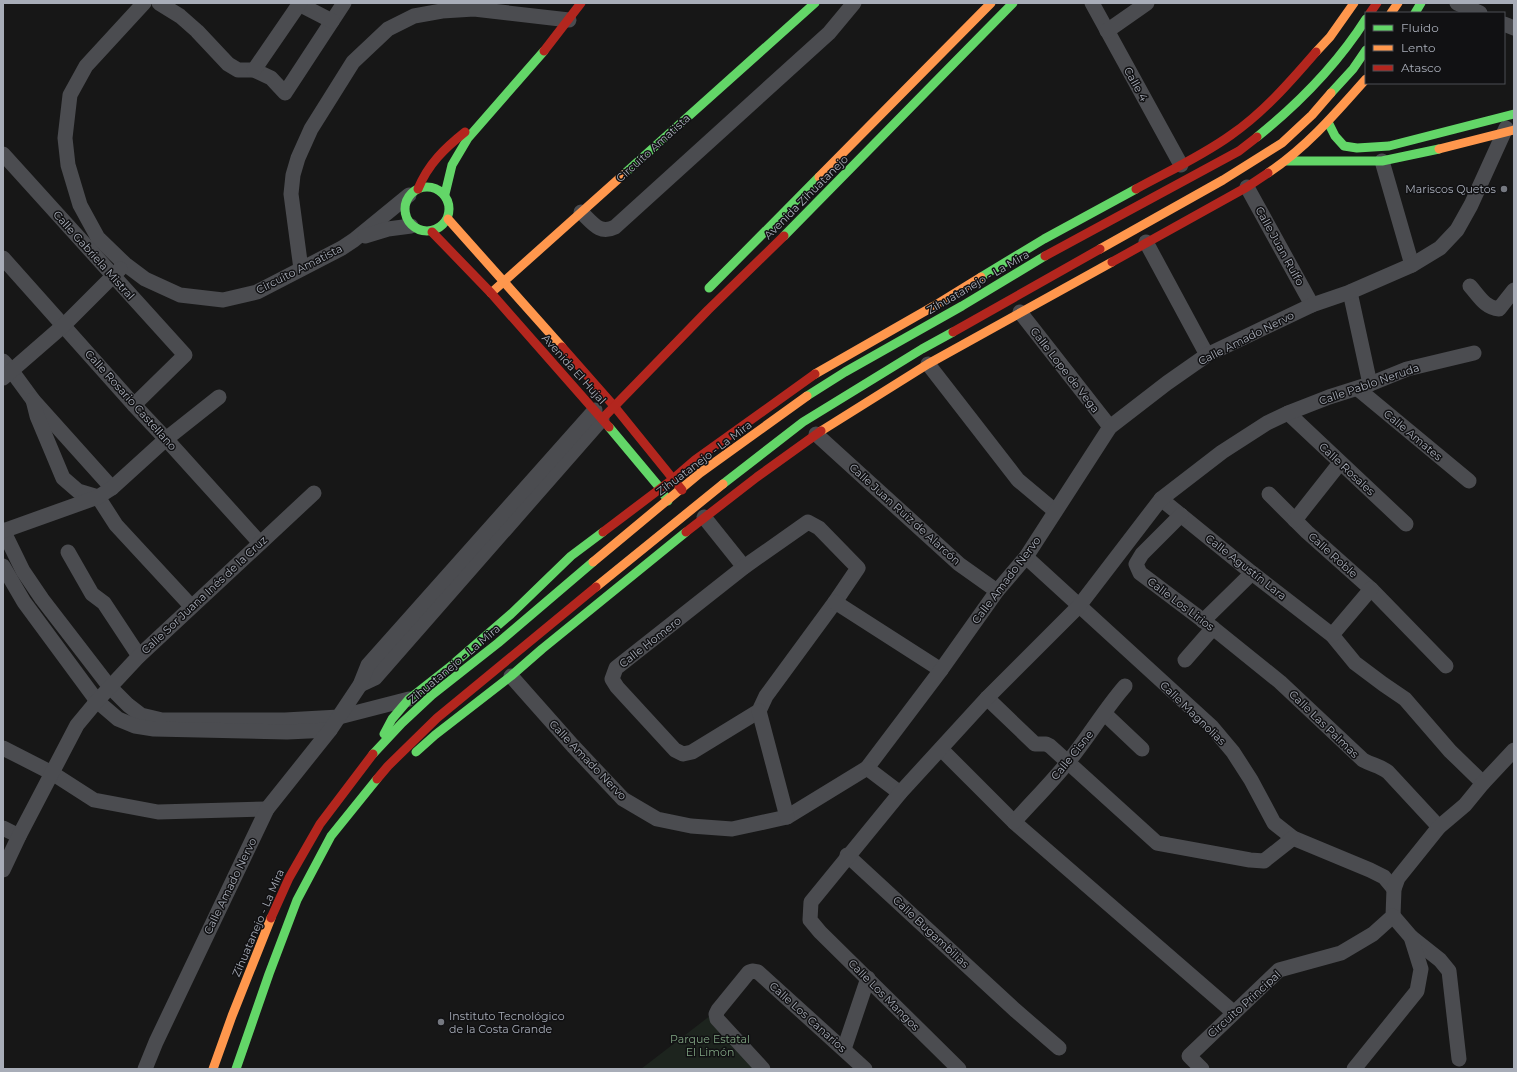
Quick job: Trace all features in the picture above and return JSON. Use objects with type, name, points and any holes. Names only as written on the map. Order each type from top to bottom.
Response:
[{"type":"main road","name":"Circuito Amatista","points":[[445,194],[452,165],[468,138],[549,45],[582,3]]},
{"type":"main road","name":"Circuito Amatista","points":[[492,293],[502,282],[815,3]]},
{"type":"main road","name":"Avenida Zihuatanejo","points":[[706,292],[991,3]]},
{"type":"main road","name":"Avenida Zihuatanejo","points":[[598,414],[614,406],[706,307],[778,242],[1013,3]]},
{"type":"main road","points":[[373,754],[392,720],[409,699],[451,666],[510,614],[571,556],[673,479],[695,460],[819,371],[934,306],[1044,239],[1180,165],[1231,134],[1273,100],[1330,37],[1354,3]]},
{"type":"main road","points":[[1371,12],[1377,3]]},
{"type":"main road","points":[[1392,12],[1398,3]]},
{"type":"main road","points":[[1416,12],[1421,3]]},
{"type":"main road","name":"Zihuatanejo - La Mira","points":[[213,1069],[268,924],[289,878],[320,824],[373,754],[402,723],[432,695],[498,643],[568,582],[674,509],[688,497],[700,473],[801,400],[845,372],[962,306],[1052,252],[1239,152],[1278,120],[1306,94],[1356,35],[1365,21]]},
{"type":"main road","name":"Zihuatanejo - La Mira","points":[[236,1069],[297,900],[331,836],[388,766],[437,718],[688,497],[803,422],[922,349],[1223,180],[1282,143],[1312,115],[1353,69],[1365,51]]},
{"type":"main road","points":[[331,836],[401,765],[435,735],[511,676],[542,648],[704,517],[756,477],[816,434],[928,364],[1247,187],[1286,161],[1328,122],[1365,80]]},
{"type":"main road","name":"Circuito Amatista","points":[[413,192],[435,159],[449,144],[493,108]]},
{"type":"main road","points":[[1328,122],[1335,136],[1344,146],[1357,148],[1389,146],[1513,115]]},
{"type":"main road","points":[[1286,161],[1382,161],[1424,153],[1509,132]]},
{"type":"main road","points":[[426,187],[434,188],[445,194],[450,209],[448,219],[438,229],[432,232],[421,232],[411,226],[405,216],[404,205],[413,192],[426,187]]},
{"type":"main road","name":"Avenida El Hujal","points":[[448,219],[502,282],[608,394],[614,406],[704,517]]},
{"type":"main road","name":"Avenida El Hujal","points":[[432,232],[492,293],[598,414],[660,488],[689,529]]},
{"type":"main road","points":[[1044,239],[1052,252]]},
{"type":"main road","points":[[598,414],[608,394]]},
{"type":"street","name":"Circuito Amatista","points":[[144,3],[86,66],[70,95],[65,138],[68,165],[80,205],[98,238],[125,264],[145,279],[180,295],[223,300],[257,292],[342,248],[413,192]]},
{"type":"street","points":[[159,3],[180,16],[197,31],[228,64],[238,70],[254,70],[271,78],[284,93],[344,3]]},
{"type":"street","points":[[581,212],[599,229],[608,230],[615,227],[829,33],[854,3]]},
{"type":"street","name":"Calle 4","points":[[1092,3],[1180,165]]},
{"type":"street","points":[[1107,31],[1147,3]]},
{"type":"street","points":[[1457,3],[1478,12]]},
{"type":"street","points":[[254,70],[300,4],[332,21]]},
{"type":"street","points":[[301,269],[292,194],[293,175],[298,158],[311,129],[353,62],[388,29],[414,16],[474,9],[569,20]]},
{"type":"street","name":"Calle Amado Nervo","points":[[511,676],[573,746],[623,799],[657,819],[691,826],[732,829],[787,817],[867,768],[997,591],[1026,557],[1110,427],[1167,383],[1207,355],[1312,304],[1350,292],[1412,265],[1440,248],[1457,230],[1471,205],[1509,132],[1513,115]]},
{"type":"street","name":"Calle Gabriela Mistral","points":[[3,154],[185,355],[134,405]]},
{"type":"street","points":[[1382,161],[1412,265]]},
{"type":"street","name":"Calle Juan Rulfo","points":[[1247,187],[1312,304]]},
{"type":"street","name":"Circuito Amatista","points":[[354,240],[388,229],[411,226]]},
{"type":"street","points":[[1146,242],[1207,355]]},
{"type":"street","name":"Calle Rosario Castellano","points":[[3,258],[134,405],[260,542]]},
{"type":"street","points":[[112,488],[6,369],[64,325],[125,264]]},
{"type":"street","points":[[1470,286],[1491,309],[1499,309],[1514,290]]},
{"type":"street","points":[[1350,292],[1364,386]]},
{"type":"street","name":"Calle Lope de Vega","points":[[1020,312],[1110,427]]},
{"type":"street","name":"Calle Pablo Neruda","points":[[810,920],[810,902],[847,855],[900,793],[987,698],[1078,606],[1161,499],[1222,452],[1267,423],[1288,413],[1329,397],[1364,386],[1407,368],[1474,353]]},
{"type":"street","points":[[928,364],[1018,480],[1055,511]]},
{"type":"street","name":"Calle Amates","points":[[1364,386],[1469,481]]},
{"type":"street","points":[[219,397],[166,439],[112,488],[98,497],[3,531],[23,572],[109,686],[128,705],[141,715],[162,720],[285,720],[339,717],[409,699]]},
{"type":"street","points":[[33,400],[37,416],[63,478],[78,491],[98,497],[116,526],[191,606]]},
{"type":"street","name":"Calle Rosales","points":[[1288,413],[1406,524]]},
{"type":"street","name":"Calle Amado Nervo","points":[[145,1069],[156,1042],[266,810],[330,730],[360,685],[368,665],[598,414]]},
{"type":"street","name":"Calle Juan Ruiz de Alarcón","points":[[816,434],[959,564],[997,591]]},
{"type":"street","points":[[1295,520],[1340,463]]},
{"type":"street","name":"Calle Sor Juana Inés de la Cruz","points":[[97,701],[109,686],[191,606],[314,493]]},
{"type":"street","name":"Calle Roble","points":[[1269,494],[1295,520],[1371,589],[1446,666]]},
{"type":"street","name":"Calle Agustín Lara","points":[[1161,499],[1252,573],[1332,635],[1355,663],[1382,684],[1406,698],[1450,751],[1483,783]]},
{"type":"street","name":"Calle Los Lirios","points":[[1181,515],[1142,554],[1136,564],[1140,573],[1208,624],[1280,682]]},
{"type":"street","points":[[704,517],[744,567]]},
{"type":"street","name":"Calle Homero","points":[[808,522],[819,528],[858,568],[834,602],[766,696],[759,711],[692,752],[683,754],[675,750],[612,679],[616,668],[744,567],[808,522]]},
{"type":"street","points":[[68,552],[92,594],[104,603],[139,656]]},
{"type":"street","name":"Calle Magnolias","points":[[1026,557],[1212,727],[1233,752],[1274,823],[1293,838],[1384,877],[1394,889]]},
{"type":"street","points":[[3,566],[24,602],[97,701],[118,719],[135,726],[154,729],[287,732],[330,730]]},
{"type":"street","points":[[1186,660],[1208,624],[1252,573]]},
{"type":"street","points":[[1332,635],[1371,589]]},
{"type":"street","points":[[834,602],[940,670]]},
{"type":"street","name":"Calle Las Palmas","points":[[1280,682],[1363,760],[1372,765],[1381,767],[1388,772],[1439,827]]},
{"type":"street","name":"Calle Cisne","points":[[1014,822],[1068,762],[1125,686]]},
{"type":"street","points":[[987,698],[1035,744],[1046,744],[1050,746],[1157,843],[1250,860],[1264,861],[1293,838]]},
{"type":"street","points":[[3,870],[19,836],[78,725],[97,701]]},
{"type":"street","points":[[759,711],[787,817]]},
{"type":"street","points":[[1104,714],[1142,749]]},
{"type":"street","points":[[3,748],[52,773],[94,800],[124,807],[158,812],[266,810]]},
{"type":"street","points":[[941,749],[1014,822],[1233,1012]]},
{"type":"street","points":[[1459,1059],[1449,971],[1440,960],[1411,937],[1393,916],[1394,889],[1398,878],[1439,827],[1465,805],[1514,750]]},
{"type":"street","points":[[867,768],[900,793]]},
{"type":"street","points":[[3,828],[19,836]]},
{"type":"street","name":"Calle Bugambilias","points":[[847,855],[1015,1010],[1059,1048]]},
{"type":"street","name":"Circuito Principal","points":[[1202,1069],[1189,1056],[1233,1012],[1279,970],[1341,953],[1373,934],[1393,916]]},
{"type":"street","name":"Calle Los Mangos","points":[[810,920],[820,932],[959,1069]]},
{"type":"street","points":[[1354,1069],[1417,991],[1421,968],[1411,937]]},
{"type":"street","name":"Calle Los Canarios","points":[[763,1069],[718,1019],[716,1014],[749,972],[758,972],[865,1069]]},
{"type":"street","points":[[844,1050],[868,978]]},
{"type":"green space","name":"Parque Estatal El Limón","points":[[715,1012],[756,1069],[641,1069]]},
{"type":"traffic: fast","points":[[624,174],[815,3]]},
{"type":"traffic: fast","points":[[784,236],[1013,3]]},
{"type":"traffic: fast","points":[[1416,12],[1421,3]]},
{"type":"traffic: fast","points":[[1257,137],[1302,97],[1330,67],[1365,20]]},
{"type":"traffic: fast","points":[[445,194],[452,165],[468,138],[544,51]]},
{"type":"traffic: fast","points":[[1331,93],[1353,69],[1365,51]]},
{"type":"traffic: fast","points":[[1328,122],[1335,136],[1344,146],[1357,148],[1389,146],[1514,114]]},
{"type":"traffic: fast","points":[[1286,161],[1382,161],[1439,149]]},
{"type":"traffic: fast","points":[[709,288],[819,177]]},
{"type":"traffic: fast","points":[[423,187],[431,187],[436,188],[443,193],[448,200],[449,209],[448,218],[443,225],[436,230],[423,231],[415,228],[408,221],[405,213],[405,205],[408,197],[415,190],[423,187]]},
{"type":"traffic: fast","points":[[981,277],[1044,239],[1136,189]]},
{"type":"traffic: fast","points":[[807,396],[845,372],[962,306],[1045,256]]},
{"type":"traffic: fast","points":[[723,484],[803,422],[922,349],[953,332]]},
{"type":"traffic: fast","points":[[609,427],[660,488],[668,501]]},
{"type":"traffic: fast","points":[[384,734],[392,719],[409,699],[451,666],[511,614],[571,556],[603,532]]},
{"type":"traffic: fast","points":[[416,752],[686,532]]},
{"type":"traffic: fast","points":[[373,754],[402,723],[432,695],[498,643],[593,562]]},
{"type":"traffic: fast","points":[[236,1069],[269,974],[297,900],[331,836],[377,779]]},
{"type":"traffic: slow","points":[[819,177],[991,3]]},
{"type":"traffic: slow","points":[[1316,52],[1330,37],[1354,3]]},
{"type":"traffic: slow","points":[[1392,12],[1398,3]]},
{"type":"traffic: slow","points":[[1268,173],[1295,153],[1308,141],[1365,80]]},
{"type":"traffic: slow","points":[[1100,249],[1223,180],[1282,143],[1312,115],[1331,93]]},
{"type":"traffic: slow","points":[[1439,149],[1514,130]]},
{"type":"traffic: slow","points":[[491,293],[624,174]]},
{"type":"traffic: slow","points":[[448,219],[562,347]]},
{"type":"traffic: slow","points":[[821,431],[928,364],[1112,262]]},
{"type":"traffic: slow","points":[[815,374],[934,306],[981,277]]},
{"type":"traffic: slow","points":[[593,562],[700,473],[807,396]]},
{"type":"traffic: slow","points":[[596,587],[723,484]]},
{"type":"traffic: slow","points":[[213,1069],[232,1016],[271,918]]},
{"type":"traffic: jam","points":[[544,51],[581,3]]},
{"type":"traffic: jam","points":[[1371,12],[1377,3]]},
{"type":"traffic: jam","points":[[1136,189],[1220,143],[1255,117],[1316,52]]},
{"type":"traffic: jam","points":[[418,189],[432,164],[465,132]]},
{"type":"traffic: jam","points":[[1045,256],[1239,151],[1257,137]]},
{"type":"traffic: jam","points":[[1112,262],[1247,187],[1268,173]]},
{"type":"traffic: jam","points":[[432,232],[491,293],[609,427]]},
{"type":"traffic: jam","points":[[602,419],[708,310],[784,236]]},
{"type":"traffic: jam","points":[[953,332],[1100,249]]},
{"type":"traffic: jam","points":[[562,347],[614,406],[682,490]]},
{"type":"traffic: jam","points":[[603,532],[673,479],[695,460],[815,374]]},
{"type":"traffic: jam","points":[[686,532],[757,477],[821,431]]},
{"type":"traffic: jam","points":[[377,779],[388,766],[437,718],[596,587]]},
{"type":"traffic: jam","points":[[271,918],[289,878],[320,824],[373,754]]},
{"type":"place","name":"Mariscos Quetos","points":[[1504,189]]},
{"type":"place","name":"Instituto Tecnológico de la Costa Grande","points":[[441,1022]]}]
